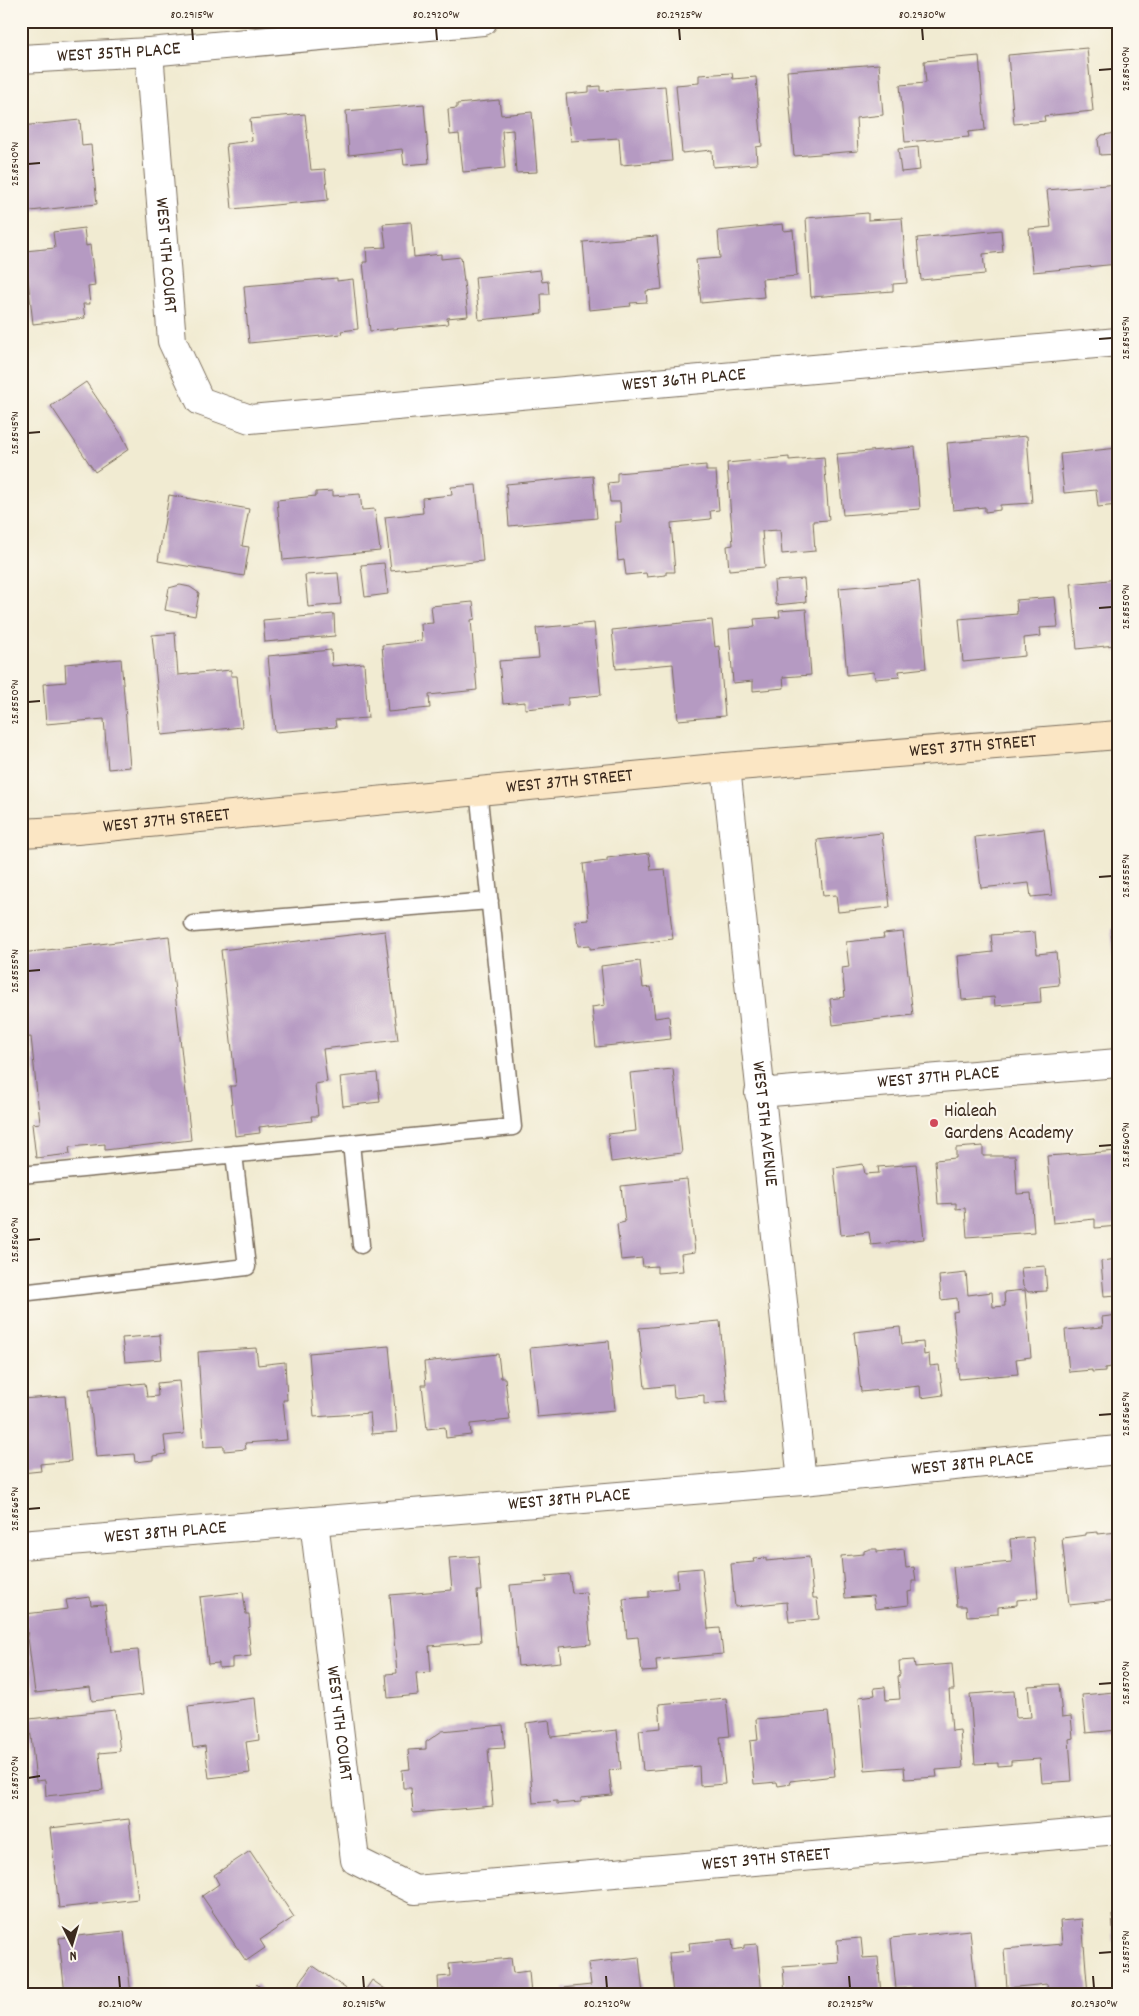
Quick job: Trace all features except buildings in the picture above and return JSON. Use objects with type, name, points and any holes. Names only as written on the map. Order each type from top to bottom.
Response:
[{"type":"street","name":"WEST 35TH PLACE","points":[[21,59],[149,52],[483,21]]},
{"type":"street","name":"WEST 4TH COURT","points":[[149,52],[172,341],[200,401],[250,419]]},
{"type":"street","name":"WEST 36TH PLACE","points":[[250,419],[1118,342]]},
{"type":"street","name":"WEST 37TH STREET","points":[[21,833],[78,830],[478,789],[1118,735]]},
{"type":"street","name":"WEST 5TH AVENUE","points":[[726,767],[759,1093],[802,1481]]},
{"type":"street","name":"WEST 37TH PLACE","points":[[759,1093],[1118,1063]]},
{"type":"street","name":"WEST 38TH PLACE","points":[[21,1545],[802,1481],[1118,1450]]},
{"type":"street","name":"WEST 4TH COURT","points":[[314,1521],[355,1860],[414,1890]]},
{"type":"street","name":"WEST 39TH STREET","points":[[414,1890],[1118,1830]]},
{"type":"lane","points":[[21,1175],[513,1127],[478,789]]},
{"type":"lane","points":[[193,924],[490,901]]},
{"type":"lane","points":[[351,1143],[361,1245]]},
{"type":"lane","points":[[21,1293],[247,1267],[234,1154]]},
{"type":"place","name":"Hialeah Gardens Academy","points":[[934,1123]]}]
